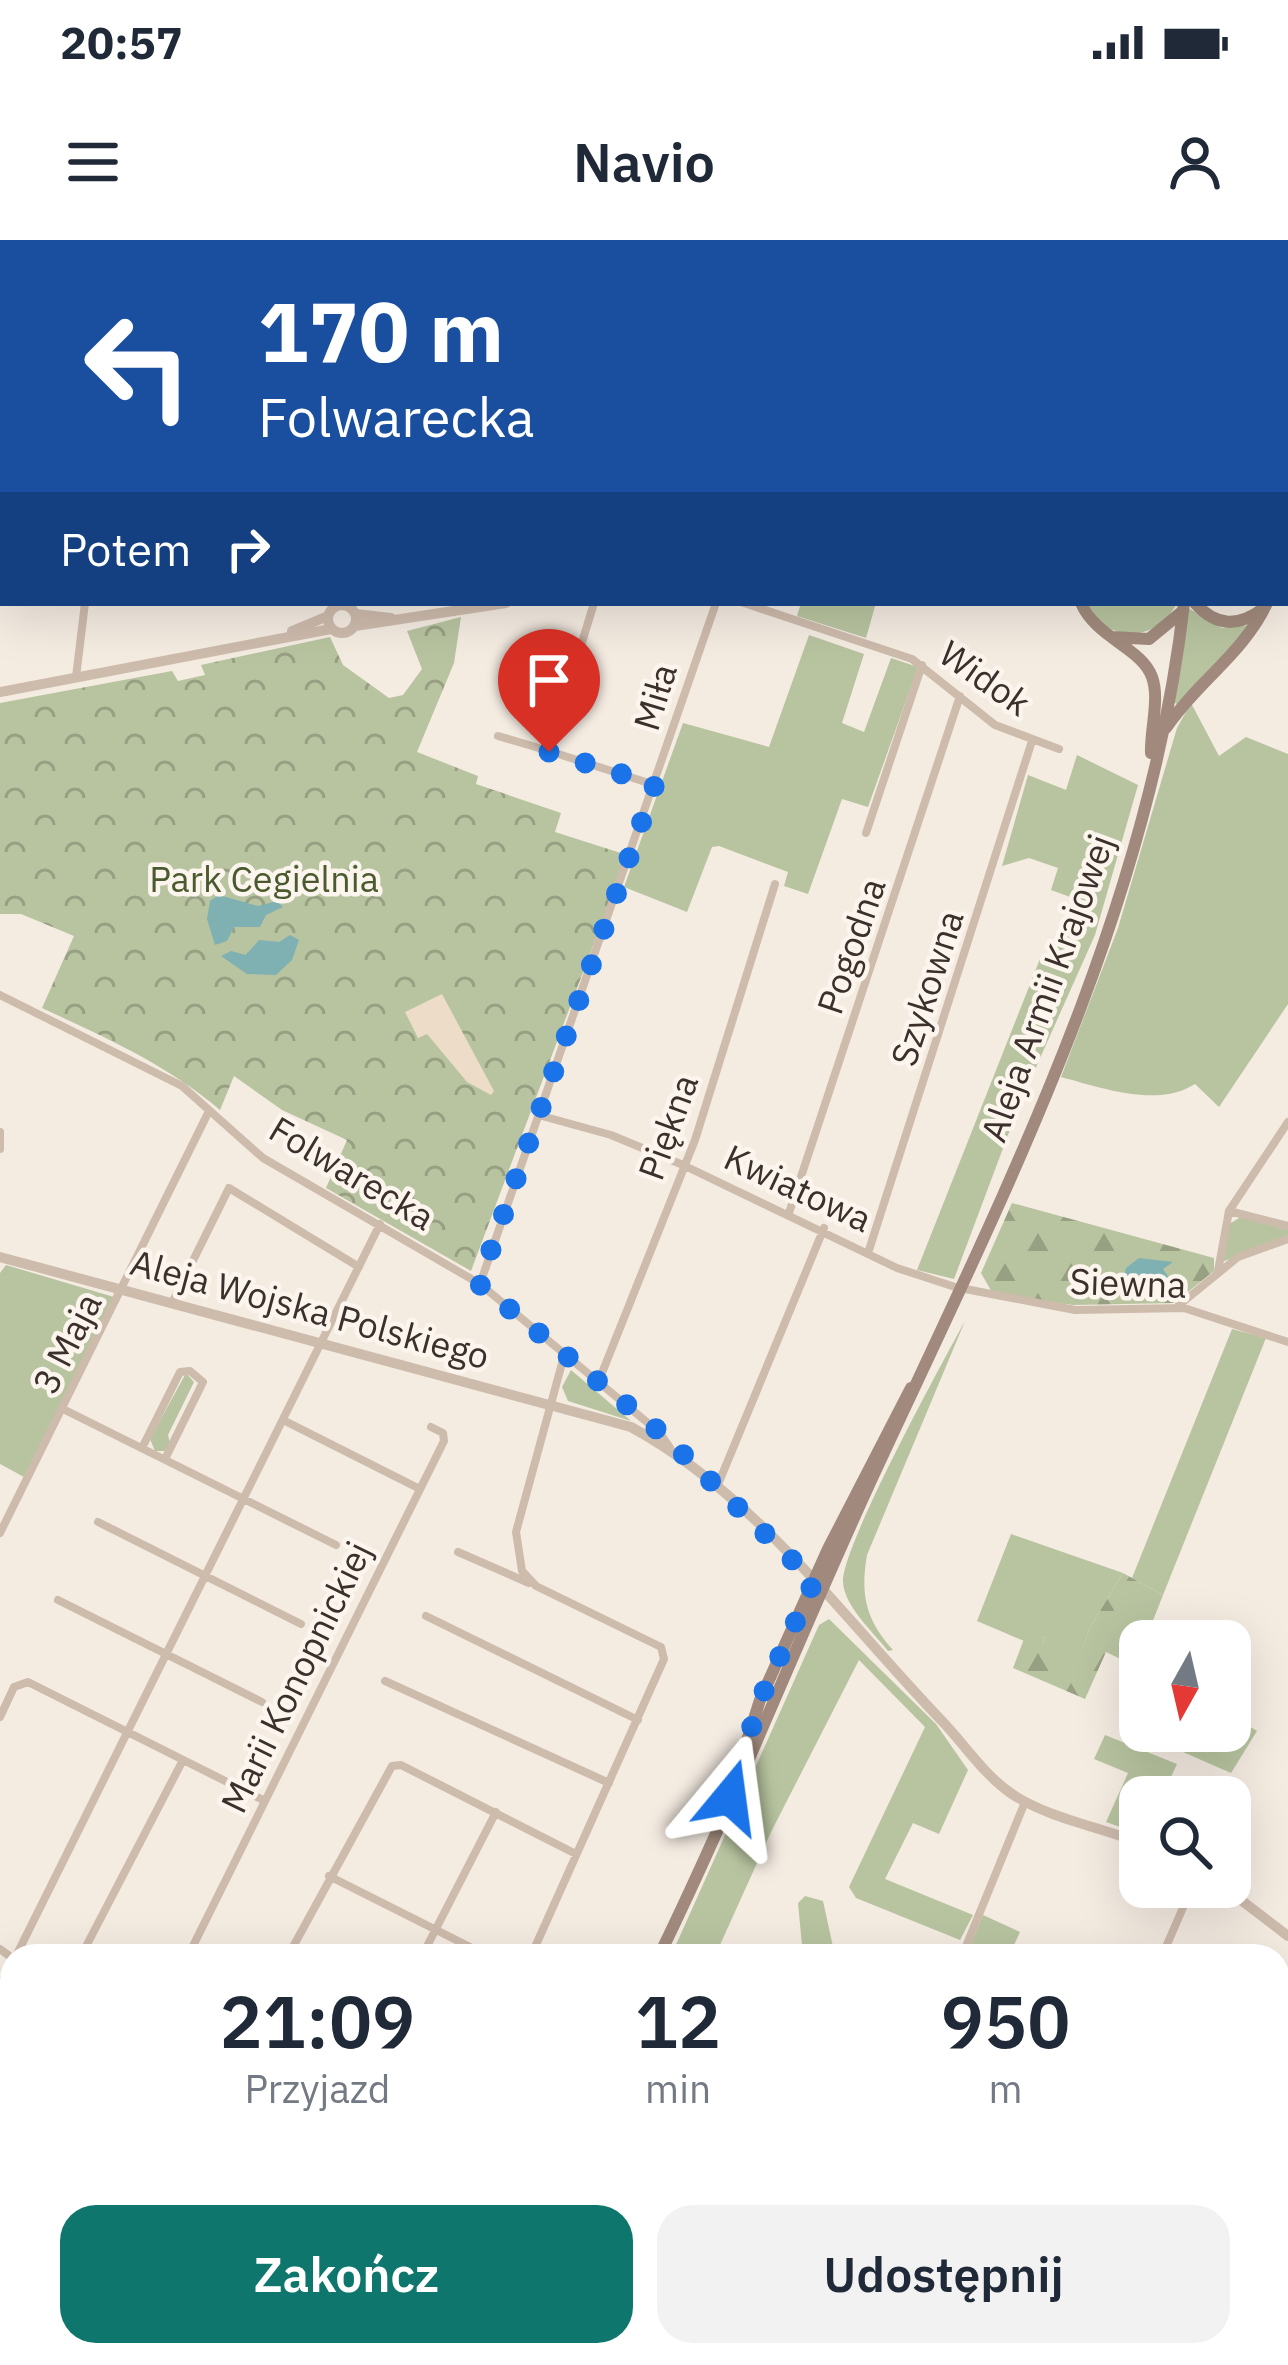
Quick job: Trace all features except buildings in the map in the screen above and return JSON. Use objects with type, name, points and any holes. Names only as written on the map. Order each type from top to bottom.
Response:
[{"type":"main road","points":[[1083,606],[1092,624],[1152,676],[1151,772]]},
{"type":"main road","points":[[1108,637],[1149,639],[1187,606]]},
{"type":"main road","name":"Aleja Armii Krajowej","points":[[664,1944],[870,1459],[920,1377],[962,1288],[1101,947],[1161,734],[1188,606]]},
{"type":"main road","points":[[1190,606],[1228,623],[1264,606]]},
{"type":"main road","points":[[1161,734],[1187,696],[1255,628],[1266,606]]},
{"type":"street","points":[[76,677],[85,606]]},
{"type":"street","points":[[0,692],[282,636],[343,613],[391,618],[483,606]]},
{"type":"street","points":[[549,752],[593,606]]},
{"type":"street","name":"Miła","points":[[479,1284],[542,1116],[715,606]]},
{"type":"street","name":"Widok","points":[[753,606],[922,664],[995,725],[1059,749]]},
{"type":"street","points":[[866,833],[922,664]]},
{"type":"street","name":"Pogodna","points":[[789,1213],[960,696]]},
{"type":"street","points":[[498,736],[655,784]]},
{"type":"street","name":"Szykowna","points":[[869,1250],[1033,741]]},
{"type":"street","name":"Piękna","points":[[598,1383],[683,1165],[776,884]]},
{"type":"street","name":"Folwarecka","points":[[0,995],[145,1064],[263,1158],[479,1284],[647,1422],[819,1585],[988,1774],[1025,1802],[1119,1836]]},
{"type":"street","name":"3 Maja","points":[[0,1534],[209,1112]]},
{"type":"street","name":"Kwiatowa","points":[[542,1116],[610,1135],[824,1228],[897,1268],[962,1288]]},
{"type":"street","points":[[1218,1273],[1229,1210],[1288,1121]]},
{"type":"street","points":[[0,1132],[4,1133],[0,1149]]},
{"type":"street","points":[[172,1303],[229,1188],[359,1267]]},
{"type":"street","points":[[1229,1210],[1288,1226]]},
{"type":"street","points":[[22,1944],[380,1224]]},
{"type":"street","points":[[717,1487],[824,1228]]},
{"type":"street","points":[[1176,1307],[1238,1257],[1288,1239]]},
{"type":"street","name":"Aleja Wojska Polskiego","points":[[0,1257],[631,1426],[670,1448]]},
{"type":"street","name":"Siewna","points":[[962,1288],[1076,1310],[1176,1307],[1222,1317],[1288,1342]]},
{"type":"street","points":[[536,1586],[522,1571],[516,1532],[564,1357]]},
{"type":"street","points":[[142,1448],[180,1372],[190,1371],[203,1382],[165,1459]]},
{"type":"street","points":[[63,1409],[336,1545]]},
{"type":"street","points":[[283,1420],[420,1490]]},
{"type":"street","points":[[631,1426],[647,1422]]},
{"type":"street","name":"Marii Konopnickiej","points":[[194,1944],[444,1442],[442,1433],[431,1427]]},
{"type":"street","points":[[98,1522],[301,1624]]},
{"type":"street","points":[[458,1552],[661,1647],[660,1674],[536,1944]]},
{"type":"street","points":[[58,1600],[262,1702]]},
{"type":"street","points":[[426,1616],[638,1720]]},
{"type":"street","points":[[0,1717],[14,1688],[23,1682],[265,1801]]},
{"type":"street","points":[[385,1682],[609,1783]]},
{"type":"street","points":[[87,1944],[183,1760]]},
{"type":"street","points":[[294,1944],[392,1766],[401,1765],[576,1854]]},
{"type":"street","points":[[967,1944],[1025,1802]]},
{"type":"street","points":[[427,1944],[496,1812]]},
{"type":"street","points":[[329,1876],[464,1944]]},
{"type":"street","points":[[1167,1944],[1183,1908]]},
{"type":"street","points":[[1251,1908],[1288,1936]]},
{"type":"green space","points":[[800,606],[875,606],[866,638],[797,616]]},
{"type":"green space","points":[[1089,606],[1175,606],[1163,621],[1145,631],[1125,633],[1103,626]]},
{"type":"green space","points":[[1188,608],[1222,628],[1251,625],[1177,704],[1173,702]]},
{"type":"green space","name":"Park Cegielnia","points":[[461,617],[454,663],[417,752],[478,776],[476,784],[561,813],[555,832],[627,855],[471,1271],[326,1188],[347,1140],[282,1110],[234,1076],[220,1110],[157,1065],[42,1008],[74,936],[21,914],[0,914],[0,703],[172,671],[178,681],[205,675],[201,665],[330,637],[343,665],[389,698],[403,695],[422,669],[407,631]]},
{"type":"green space","points":[[809,635],[864,654],[842,723],[864,732],[891,658],[918,667],[868,807],[842,799],[808,894],[784,886],[788,872],[719,846],[712,847],[687,912],[624,887],[683,723],[769,747]]},
{"type":"green space","points":[[1191,703],[1219,756],[1246,737],[1288,754],[1288,1004],[1219,1107],[1195,1084],[1164,1095],[1147,1095],[1061,1077],[1118,928],[1177,728]]},
{"type":"green space","points":[[1077,755],[1138,785],[1095,935],[1020,1103],[954,1279],[917,1270],[1040,959],[1050,962],[1073,898],[1051,890],[1058,868],[1029,858],[1002,866],[1028,775],[1066,790]]},
{"type":"green space","points":[[1012,1203],[1214,1258],[1214,1271],[1174,1303],[1073,1305],[993,1294],[981,1273]]},
{"type":"green space","points":[[1241,1217],[1288,1230],[1288,1235],[1222,1262],[1229,1224]]},
{"type":"green space","points":[[6,1265],[114,1297],[24,1477],[0,1464],[0,1273]]},
{"type":"green space","points":[[965,1321],[867,1555],[867,1606],[893,1650],[888,1651],[848,1600],[843,1582],[847,1563],[895,1454]]},
{"type":"green space","points":[[1232,1329],[1266,1338],[1163,1595],[1132,1578]]},
{"type":"green space","points":[[571,1370],[631,1421],[568,1401],[562,1387]]},
{"type":"green space","points":[[186,1373],[194,1382],[168,1435],[170,1443],[165,1451],[155,1451],[150,1439]]},
{"type":"green space","points":[[1011,1534],[1123,1573],[1090,1627],[1079,1658],[1039,1657],[1045,1636],[1024,1641],[977,1621]]},
{"type":"green space","points":[[1123,1573],[1163,1595],[1153,1620],[1119,1620],[1119,1658],[1106,1652],[1085,1699],[1013,1668],[1027,1631],[1045,1635],[1040,1657],[1079,1657],[1090,1627]]},
{"type":"green space","points":[[829,1619],[936,1724],[968,1770],[939,1834],[913,1823],[885,1879],[973,1915],[960,1940],[856,1898],[849,1887],[925,1727],[859,1660],[771,1832],[720,1944],[676,1944],[819,1625]]},
{"type":"green space","points":[[1105,1735],[1119,1741],[1119,1752],[1147,1752],[1177,1764],[1172,1776],[1127,1776],[1094,1759]]},
{"type":"green space","points":[[1183,1752],[1244,1752],[1231,1773]]},
{"type":"green space","points":[[1119,1793],[1119,1827],[1106,1822]]},
{"type":"green space","points":[[805,1896],[823,1901],[832,1944],[802,1944],[798,1903]]},
{"type":"green space","points":[[983,1915],[1020,1932],[1014,1944],[971,1944]]},
{"type":"shaded area","points":[[442,994],[494,1091],[491,1095],[467,1082],[427,1034],[418,1038],[405,1012]]},
{"type":"water","points":[[219,895],[258,906],[277,901],[283,907],[266,915],[260,927],[234,927],[227,941],[215,945],[207,919],[210,901]]},
{"type":"water","points":[[290,935],[299,940],[292,960],[276,975],[247,974],[221,956],[231,951],[246,955],[259,940],[279,942]]},
{"type":"water","points":[[1139,1258],[1173,1262],[1163,1269],[1171,1281],[1163,1291],[1139,1294],[1122,1286],[1126,1268]]},
{"type":"route","points":[[549,752],[655,784],[545,1095],[542,1116],[479,1284],[660,1432],[670,1448],[814,1581],[760,1700],[730,1797]]}]
